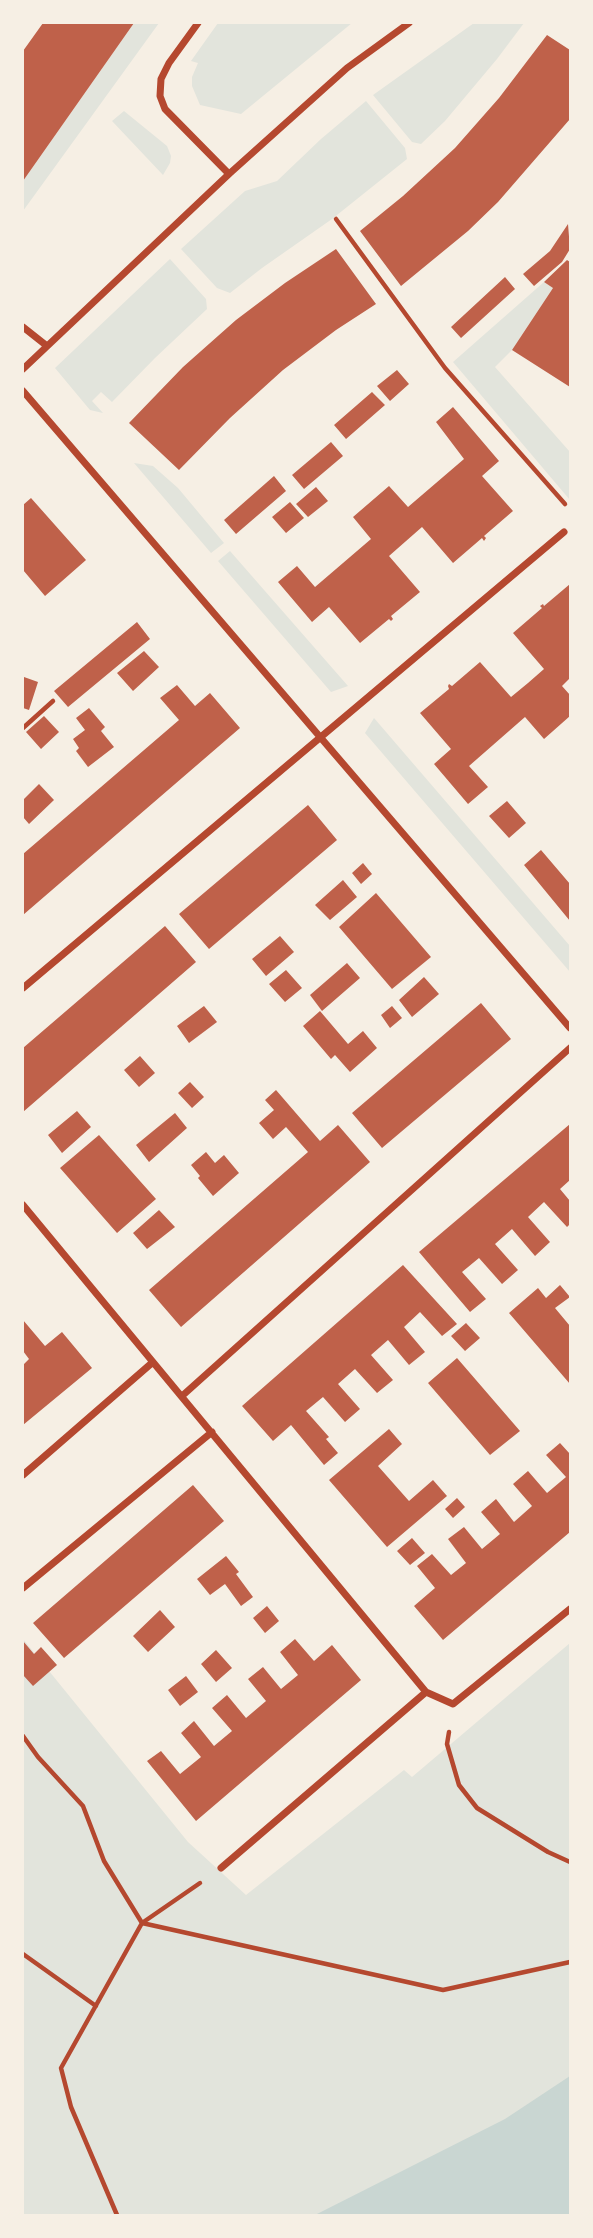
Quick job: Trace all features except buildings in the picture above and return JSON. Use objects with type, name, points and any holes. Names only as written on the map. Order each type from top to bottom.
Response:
[{"type":"street","points":[[198,23],[169,63],[161,79],[160,96],[165,109],[229,174]]},
{"type":"street","points":[[23,369],[229,174],[347,68],[409,23]]},
{"type":"street","points":[[23,327],[47,346]]},
{"type":"street","points":[[23,391],[570,1028]]},
{"type":"street","points":[[23,988],[564,532]]},
{"type":"street","points":[[182,1396],[570,1048]]},
{"type":"street","points":[[23,1205],[426,1692],[453,1704],[570,1609]]},
{"type":"street","points":[[23,1475],[153,1363]]},
{"type":"street","points":[[23,1588],[212,1432]]},
{"type":"street","points":[[221,1868],[426,1692]]},
{"type":"path","points":[[336,219],[445,368],[570,510]]},
{"type":"path","points":[[23,728],[53,701]]},
{"type":"path","points":[[453,1704],[447,1744],[459,1785],[477,1808],[548,1852],[570,1862]]},
{"type":"path","points":[[23,1736],[38,1757],[83,1806],[104,1861],[142,1923],[443,1990],[570,1962]]},
{"type":"path","points":[[117,2215],[71,2107],[61,2068],[142,1923],[221,1868]]},
{"type":"path","points":[[23,1954],[96,2006]]},
{"type":"shaded area","points":[[134,23],[159,23],[23,211],[23,181]]},
{"type":"shaded area","points":[[218,23],[352,23],[241,114],[200,105],[192,86],[192,77],[198,63],[191,61]]},
{"type":"shaded area","points":[[474,23],[524,23],[445,121],[421,144],[412,142],[373,95]]},
{"type":"shaded area","points":[[366,101],[405,148],[407,159],[332,219],[230,293],[217,288],[181,249],[245,191],[277,181]]},
{"type":"shaded area","points":[[124,111],[167,146],[171,156],[163,175],[112,121]]},
{"type":"shaded area","points":[[170,259],[206,299],[207,309],[112,402],[101,392],[92,401],[103,413],[90,410],[55,368]]},
{"type":"shaded area","points":[[544,282],[553,288],[512,350],[495,367],[570,452],[570,500],[453,362]]},
{"type":"shaded area","points":[[134,463],[153,466],[178,488],[224,543],[211,553]]},
{"type":"shaded area","points":[[230,551],[348,686],[331,692],[218,561]]},
{"type":"shaded area","points":[[374,718],[570,946],[570,972],[365,733]]},
{"type":"shaded area","points":[[23,1639],[188,1842],[246,1895],[404,1770],[412,1777],[570,1643],[570,2215],[23,2215]]},
{"type":"shaded area","points":[[570,2076],[570,2215],[315,2215],[505,2119]]}]
